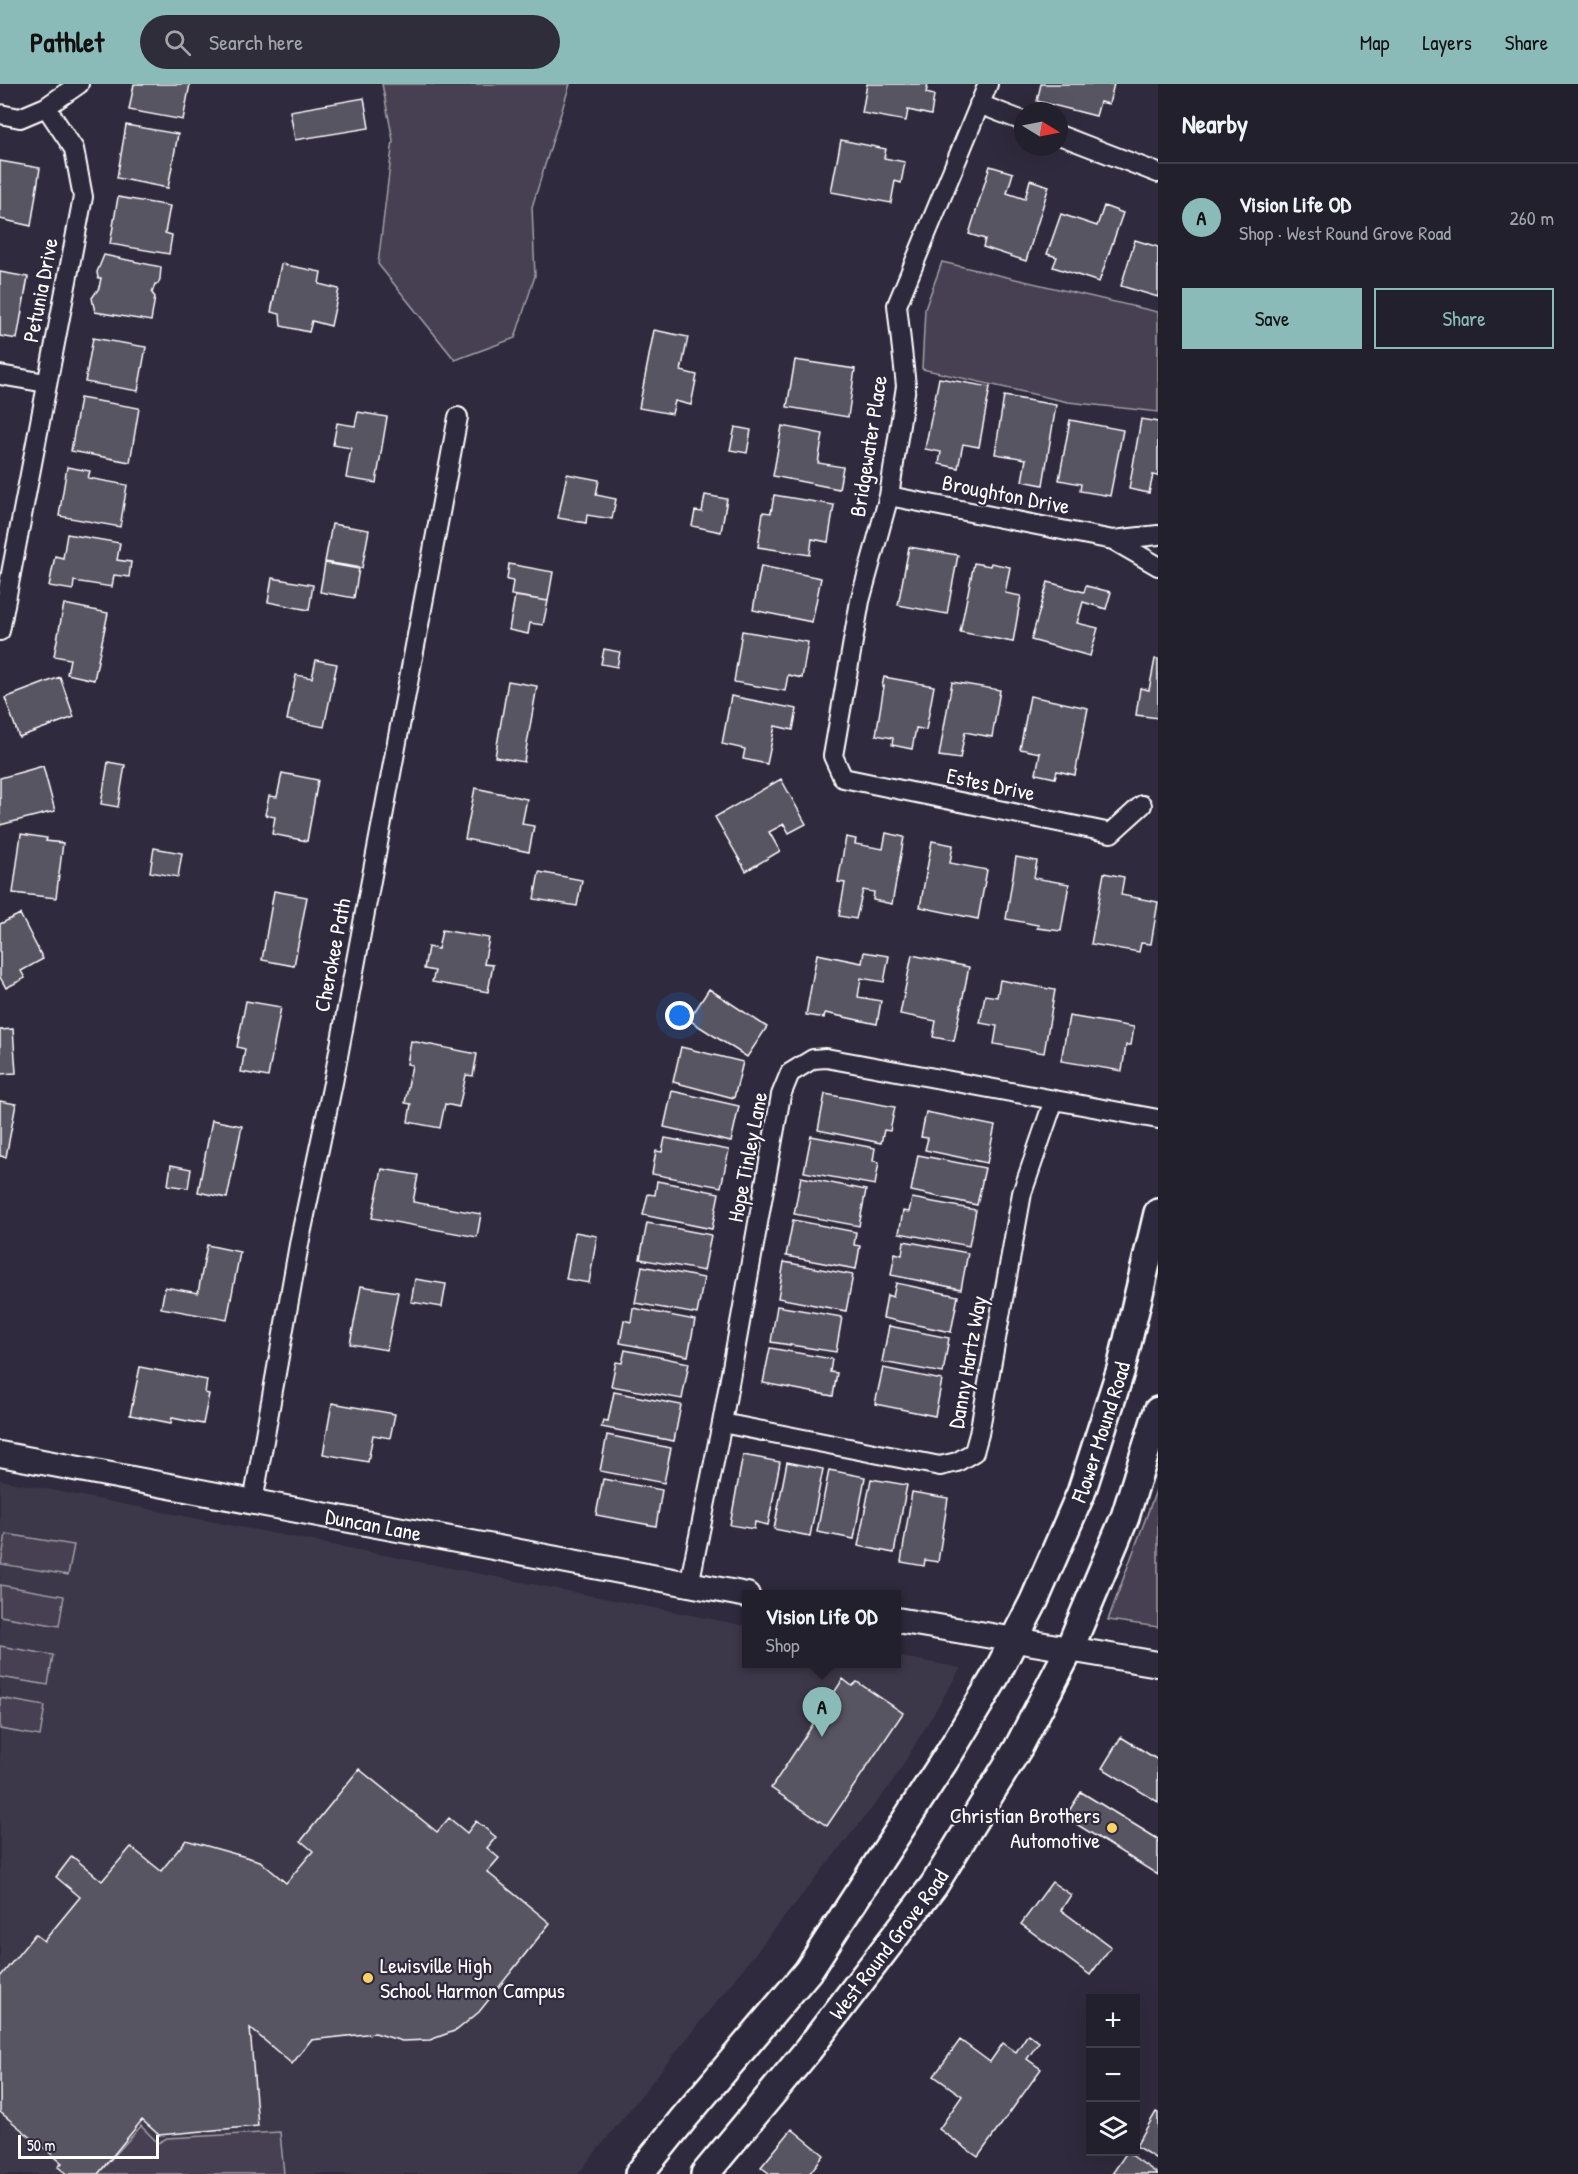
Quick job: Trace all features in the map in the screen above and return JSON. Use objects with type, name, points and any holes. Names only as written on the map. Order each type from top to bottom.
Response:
[{"type":"main road","name":"Flower Mound Road","points":[[1013,1640],[1034,1600],[1084,1482],[1121,1369],[1158,1213]]},
{"type":"main road","points":[[1073,1640],[1125,1517],[1158,1411]]},
{"type":"main road","name":"West Round Grove Road","points":[[639,2174],[808,1971],[950,1752],[995,1677],[1013,1640]]},
{"type":"main road","name":"West Round Grove Road","points":[[705,2174],[808,2050],[934,1885],[1018,1748],[1073,1640]]},
{"type":"street","points":[[0,114],[20,118],[46,107],[79,84]]},
{"type":"street","name":"Bridgewater Place","points":[[834,756],[860,601],[889,496],[906,386],[897,305],[988,84]]},
{"type":"street","points":[[979,104],[1014,118]]},
{"type":"street","name":"Petunia Drive","points":[[0,631],[83,198],[74,150],[46,107]]},
{"type":"street","points":[[1068,138],[1158,173]]},
{"type":"street","points":[[0,375],[46,383]]},
{"type":"street","name":"Cherokee Path","points":[[253,1502],[300,1239],[333,1083],[458,417]]},
{"type":"street","name":"Broughton Drive","points":[[889,496],[1113,540],[1158,535]]},
{"type":"street","name":"Broughton Drive","points":[[1113,540],[1158,566]]},
{"type":"street","name":"Estes Drive","points":[[834,756],[843,777],[1111,833],[1142,805]]},
{"type":"street","name":"Hope Tinley Lane","points":[[689,1585],[722,1423],[781,1095],[790,1074],[813,1059],[826,1058],[1158,1119]]},
{"type":"street","name":"Danny Hartz Way","points":[[722,1423],[940,1466],[957,1462],[974,1452],[1022,1193],[1054,1100]]},
{"type":"street","name":"Duncan Lane","points":[[0,1454],[742,1594]]},
{"type":"street","points":[[901,1621],[1013,1640],[1073,1640],[1158,1664]]},
{"type":"shaded area","points":[[382,84],[570,84],[532,207],[535,276],[515,338],[455,360],[378,264],[393,140]]},
{"type":"shaded area","points":[[942,262],[1158,312],[1158,412],[1068,402],[922,369],[925,309]]},
{"type":"shaded area","name":"Lewisville High School Harmon Campus","points":[[0,1480],[742,1625],[742,1668],[901,1668],[901,1657],[961,1668],[892,1783],[578,2174],[0,2174]]},
{"type":"shaded area","points":[[1158,1485],[1158,1627],[1108,1620]]},
{"type":"shaded area","points":[[6,1534],[74,1545],[68,1575],[1,1564]]},
{"type":"shaded area","points":[[0,1585],[64,1596],[59,1626],[0,1616]]},
{"type":"shaded area","points":[[0,1646],[53,1655],[48,1685],[0,1677]]},
{"type":"shaded area","points":[[0,1698],[45,1706],[40,1736],[0,1729]]},
{"type":"shaded area","points":[[141,2126],[158,2143],[167,2138],[280,2132],[284,2174],[98,2174]]},
{"type":"building","points":[[134,84],[190,84],[183,120],[129,110]]},
{"type":"building","points":[[867,84],[928,84],[926,93],[934,95],[931,115],[908,110],[906,121],[862,113]]},
{"type":"building","points":[[1041,84],[1114,84],[1109,104],[1100,102],[1096,116],[1068,109],[1068,102],[1037,101]]},
{"type":"building","points":[[364,98],[369,128],[295,140],[290,111]]},
{"type":"building","points":[[126,125],[178,134],[168,188],[117,178]]},
{"type":"building","points":[[841,140],[886,149],[884,158],[905,162],[901,183],[895,181],[891,203],[831,192]]},
{"type":"building","points":[[0,161],[40,168],[31,226],[0,219]]},
{"type":"building","points":[[990,166],[1013,173],[1007,193],[1025,199],[1030,180],[1049,186],[1026,261],[983,247],[985,239],[969,234]]},
{"type":"building","points":[[118,197],[170,206],[165,233],[172,235],[169,254],[110,244]]},
{"type":"building","points":[[1104,206],[1123,213],[1099,282],[1053,267],[1057,257],[1047,254],[1061,214],[1097,226]]},
{"type":"building","points":[[1135,240],[1158,247],[1158,297],[1121,286]]},
{"type":"building","points":[[104,255],[161,267],[160,279],[158,284],[155,284],[152,293],[155,297],[151,321],[95,312],[92,298],[99,288],[101,278],[98,278],[97,272]]},
{"type":"building","points":[[281,264],[321,272],[319,284],[339,289],[331,326],[312,321],[309,332],[281,326],[280,314],[271,312]]},
{"type":"building","points":[[0,272],[28,277],[17,339],[0,336]]},
{"type":"building","points":[[654,330],[688,337],[681,371],[697,375],[691,405],[675,401],[672,414],[639,408]]},
{"type":"building","points":[[93,338],[146,347],[138,391],[85,382]]},
{"type":"building","points":[[795,360],[855,369],[848,417],[787,407]]},
{"type":"building","points":[[939,378],[990,387],[979,447],[963,444],[958,468],[939,464],[941,452],[925,449]]},
{"type":"building","points":[[1004,396],[1056,405],[1043,485],[1022,481],[1026,459],[995,454]]},
{"type":"building","points":[[80,398],[139,408],[130,462],[71,451]]},
{"type":"building","points":[[358,412],[387,417],[376,483],[346,478],[351,448],[333,445],[337,423],[355,426]]},
{"type":"building","points":[[1141,419],[1158,422],[1158,476],[1153,475],[1149,493],[1129,489]]},
{"type":"building","points":[[1070,420],[1123,430],[1110,496],[1080,491],[1081,484],[1059,480]]},
{"type":"building","points":[[782,426],[823,434],[818,463],[843,467],[839,489],[773,476]]},
{"type":"building","points":[[735,427],[751,430],[747,453],[730,450]]},
{"type":"building","points":[[67,467],[90,471],[88,478],[127,485],[120,527],[59,516]]},
{"type":"building","points":[[567,474],[599,480],[596,495],[616,499],[612,519],[587,515],[586,523],[558,518]]},
{"type":"building","points":[[705,495],[727,499],[721,532],[692,526],[695,511],[702,512]]},
{"type":"building","points":[[774,495],[834,505],[828,542],[812,539],[810,555],[758,547],[763,512],[771,513]]},
{"type":"building","points":[[332,524],[369,530],[362,568],[325,562]]},
{"type":"building","points":[[67,534],[120,543],[117,560],[131,562],[129,577],[114,575],[112,587],[74,581],[73,590],[49,586],[55,556],[63,558]]},
{"type":"building","points":[[909,547],[958,555],[947,614],[898,605]]},
{"type":"building","points":[[325,563],[359,569],[354,598],[320,592]]},
{"type":"building","points":[[974,563],[990,566],[991,563],[1010,567],[1005,593],[1021,596],[1013,642],[960,632]]},
{"type":"building","points":[[509,564],[553,572],[548,601],[511,595],[513,581],[507,580]]},
{"type":"building","points":[[761,566],[821,578],[812,622],[753,610]]},
{"type":"building","points":[[272,578],[313,585],[309,610],[268,602]]},
{"type":"building","points":[[1048,582],[1084,592],[1086,586],[1111,592],[1106,609],[1083,602],[1077,623],[1098,628],[1090,656],[1031,640]]},
{"type":"building","points":[[515,596],[548,601],[543,625],[530,623],[528,634],[509,630]]},
{"type":"building","points":[[64,604],[108,613],[94,680],[67,674],[70,659],[54,656]]},
{"type":"building","points":[[742,631],[808,642],[802,678],[788,675],[785,691],[734,682]]},
{"type":"building","points":[[604,649],[620,652],[617,667],[601,664]]},
{"type":"building","points":[[1155,659],[1158,659],[1158,718],[1136,715],[1140,688],[1149,690]]},
{"type":"building","points":[[316,660],[337,664],[324,727],[287,720],[296,675],[312,678]]},
{"type":"building","points":[[60,677],[74,717],[19,737],[5,698]]},
{"type":"building","points":[[884,677],[934,686],[926,730],[916,728],[912,749],[892,745],[893,738],[876,735]]},
{"type":"building","points":[[508,681],[537,686],[524,762],[495,757]]},
{"type":"building","points":[[952,682],[1000,690],[992,737],[965,732],[960,759],[939,756]]},
{"type":"building","points":[[731,696],[797,709],[793,730],[775,726],[767,764],[743,759],[745,749],[722,744]]},
{"type":"building","points":[[1030,696],[1088,708],[1075,775],[1057,771],[1055,778],[1036,774],[1040,753],[1020,749]]},
{"type":"building","points":[[108,762],[125,765],[118,807],[101,804]]},
{"type":"building","points":[[43,766],[55,811],[0,825],[0,778]]},
{"type":"building","points":[[282,773],[318,780],[307,841],[272,834],[275,817],[265,815],[269,796],[277,797]]},
{"type":"building","points":[[781,779],[806,824],[789,833],[784,824],[769,832],[780,851],[746,871],[715,817]]},
{"type":"building","points":[[475,788],[527,799],[522,824],[534,826],[529,852],[465,839]]},
{"type":"building","points":[[886,833],[904,837],[892,904],[873,900],[874,892],[863,890],[856,919],[839,916],[845,883],[838,882],[846,837],[856,839],[855,844],[883,849]]},
{"type":"building","points":[[21,834],[63,843],[56,898],[13,893]]},
{"type":"building","points":[[932,841],[953,845],[950,863],[987,870],[978,919],[920,907]]},
{"type":"building","points":[[154,848],[182,853],[178,877],[150,872]]},
{"type":"building","points":[[1016,857],[1037,861],[1034,878],[1069,884],[1061,931],[1037,928],[1038,925],[1006,919]]},
{"type":"building","points":[[539,872],[582,880],[577,906],[534,899]]},
{"type":"building","points":[[1104,873],[1124,877],[1121,895],[1158,902],[1151,944],[1141,943],[1139,952],[1091,944]]},
{"type":"building","points":[[274,891],[307,897],[294,966],[262,960]]},
{"type":"building","points":[[20,914],[43,959],[21,971],[25,978],[6,988],[0,977],[0,924]]},
{"type":"building","points":[[442,930],[489,938],[484,964],[493,965],[488,992],[432,982],[435,971],[424,969],[428,947],[438,949]]},
{"type":"building","points":[[864,952],[889,956],[884,982],[861,978],[858,997],[881,1001],[877,1024],[825,1013],[824,1018],[806,1015],[817,954],[862,963]]},
{"type":"building","points":[[912,955],[969,967],[954,1041],[933,1037],[936,1021],[900,1014]]},
{"type":"building","points":[[1000,980],[1055,990],[1044,1053],[994,1044],[997,1026],[980,1023],[985,995],[997,997]]},
{"type":"building","points":[[709,989],[767,1027],[747,1057],[689,1020]]},
{"type":"building","points":[[246,1001],[281,1007],[268,1077],[241,1072],[245,1049],[237,1047]]},
{"type":"building","points":[[1069,1016],[1134,1027],[1131,1045],[1126,1045],[1122,1071],[1061,1061]]},
{"type":"building","points":[[13,1029],[16,1073],[0,1074],[0,1030]]},
{"type":"building","points":[[411,1041],[477,1054],[473,1076],[466,1075],[459,1107],[445,1104],[440,1128],[408,1122],[411,1104],[405,1103],[412,1065],[407,1064]]},
{"type":"building","points":[[681,1047],[743,1062],[734,1098],[673,1082]]},
{"type":"building","points":[[672,1091],[739,1106],[731,1142],[664,1127]]},
{"type":"building","points":[[825,1094],[895,1107],[890,1131],[884,1130],[881,1143],[818,1130]]},
{"type":"building","points":[[0,1101],[16,1104],[6,1157],[0,1156]]},
{"type":"building","points":[[926,1112],[995,1126],[987,1163],[925,1150],[928,1138],[921,1137]]},
{"type":"building","points":[[212,1120],[242,1126],[227,1198],[198,1192]]},
{"type":"building","points":[[811,1136],[875,1148],[873,1161],[879,1162],[875,1185],[804,1172]]},
{"type":"building","points":[[665,1138],[729,1150],[721,1187],[652,1174],[656,1151],[662,1152]]},
{"type":"building","points":[[918,1155],[985,1168],[977,1205],[911,1191]]},
{"type":"building","points":[[171,1165],[191,1169],[188,1188],[168,1185]]},
{"type":"building","points":[[382,1169],[418,1175],[413,1202],[481,1214],[477,1237],[372,1218]]},
{"type":"building","points":[[801,1177],[866,1190],[859,1226],[794,1214]]},
{"type":"building","points":[[657,1181],[719,1193],[712,1229],[643,1215],[648,1194],[655,1195]]},
{"type":"building","points":[[912,1198],[976,1210],[969,1246],[899,1233],[903,1211],[909,1212]]},
{"type":"building","points":[[793,1220],[856,1232],[854,1245],[860,1246],[856,1269],[786,1256]]},
{"type":"building","points":[[647,1223],[711,1235],[704,1271],[640,1259]]},
{"type":"building","points":[[575,1232],[597,1236],[589,1283],[566,1279]]},
{"type":"building","points":[[904,1241],[968,1253],[961,1289],[891,1275],[895,1253],[902,1255]]},
{"type":"building","points":[[207,1245],[240,1252],[227,1320],[161,1308],[165,1287],[198,1293]]},
{"type":"building","points":[[784,1262],[853,1275],[846,1311],[778,1298]]},
{"type":"building","points":[[642,1266],[704,1278],[697,1314],[635,1303]]},
{"type":"building","points":[[415,1279],[446,1284],[442,1307],[411,1302]]},
{"type":"building","points":[[896,1283],[958,1296],[951,1332],[883,1318],[887,1295],[893,1297]]},
{"type":"building","points":[[361,1286],[398,1292],[387,1350],[350,1344]]},
{"type":"building","points":[[777,1306],[842,1317],[836,1352],[771,1342]]},
{"type":"building","points":[[633,1308],[695,1320],[688,1356],[620,1343],[624,1320],[631,1322]]},
{"type":"building","points":[[889,1326],[949,1338],[943,1373],[882,1362]]},
{"type":"building","points":[[770,1348],[832,1359],[830,1372],[837,1373],[833,1396],[763,1383]]},
{"type":"building","points":[[625,1350],[689,1363],[682,1399],[611,1386],[616,1362],[622,1363]]},
{"type":"building","points":[[140,1367],[207,1380],[205,1393],[209,1394],[203,1424],[172,1418],[171,1423],[130,1415]]},
{"type":"building","points":[[883,1368],[942,1380],[935,1416],[875,1404]]},
{"type":"building","points":[[614,1392],[681,1405],[674,1441],[601,1427],[603,1420],[608,1421]]},
{"type":"building","points":[[332,1403],[395,1414],[390,1438],[373,1435],[368,1462],[323,1454]]},
{"type":"building","points":[[607,1435],[671,1448],[664,1483],[600,1471]]},
{"type":"building","points":[[743,1455],[780,1462],[768,1525],[755,1522],[754,1529],[730,1525]]},
{"type":"building","points":[[787,1462],[823,1469],[810,1536],[774,1529]]},
{"type":"building","points":[[829,1470],[865,1477],[854,1539],[817,1532]]},
{"type":"building","points":[[603,1479],[662,1490],[656,1526],[596,1515]]},
{"type":"building","points":[[871,1479],[907,1485],[894,1553],[858,1546]]},
{"type":"building","points":[[912,1492],[948,1498],[938,1562],[925,1560],[924,1566],[901,1562]]},
{"type":"building","points":[[843,1679],[852,1686],[857,1682],[903,1713],[827,1826],[771,1788]]},
{"type":"building","points":[[1121,1737],[1158,1760],[1158,1802],[1102,1768]]},
{"type":"building","name":"Lewisville High School Harmon Campus","points":[[359,1769],[437,1832],[449,1818],[467,1833],[476,1821],[496,1837],[487,1848],[499,1858],[487,1872],[550,1923],[479,2012],[457,2030],[430,2040],[402,2041],[375,2033],[311,2040],[292,2064],[250,2028],[258,2126],[159,2135],[142,2120],[98,2174],[67,2174],[58,2167],[62,2163],[0,2112],[0,1977],[35,1934],[44,1941],[80,1897],[56,1877],[72,1856],[102,1881],[131,1847],[161,1871],[186,1840],[260,1861],[286,1883],[313,1851],[301,1841]]},
{"type":"building","name":"Christian Brothers Automotive","points":[[1081,1792],[1158,1839],[1158,1875],[1065,1817]]},
{"type":"building","points":[[1052,1882],[1071,1895],[1061,1910],[1111,1947],[1090,1975],[1021,1924]]},
{"type":"building","points":[[1028,2034],[1039,2042],[1027,2059],[1041,2069],[978,2157],[939,2129],[962,2096],[934,2076],[960,2040],[990,2062],[1003,2043],[1016,2052]]},
{"type":"building","points":[[1156,2112],[1158,2113],[1158,2160],[1140,2149],[1140,2139]]},
{"type":"building","points":[[792,2129],[824,2155],[809,2174],[770,2174],[761,2167]]},
{"type":"building","points":[[1124,2156],[1133,2156],[1158,2174],[1112,2174]]},
{"type":"place","name":"Vision Life OD","points":[[822,1737]]},
{"type":"place","name":"Christian Brothers Automotive","points":[[1112,1828]]},
{"type":"place","name":"Lewisville High School Harmon Campus","points":[[368,1978]]}]
